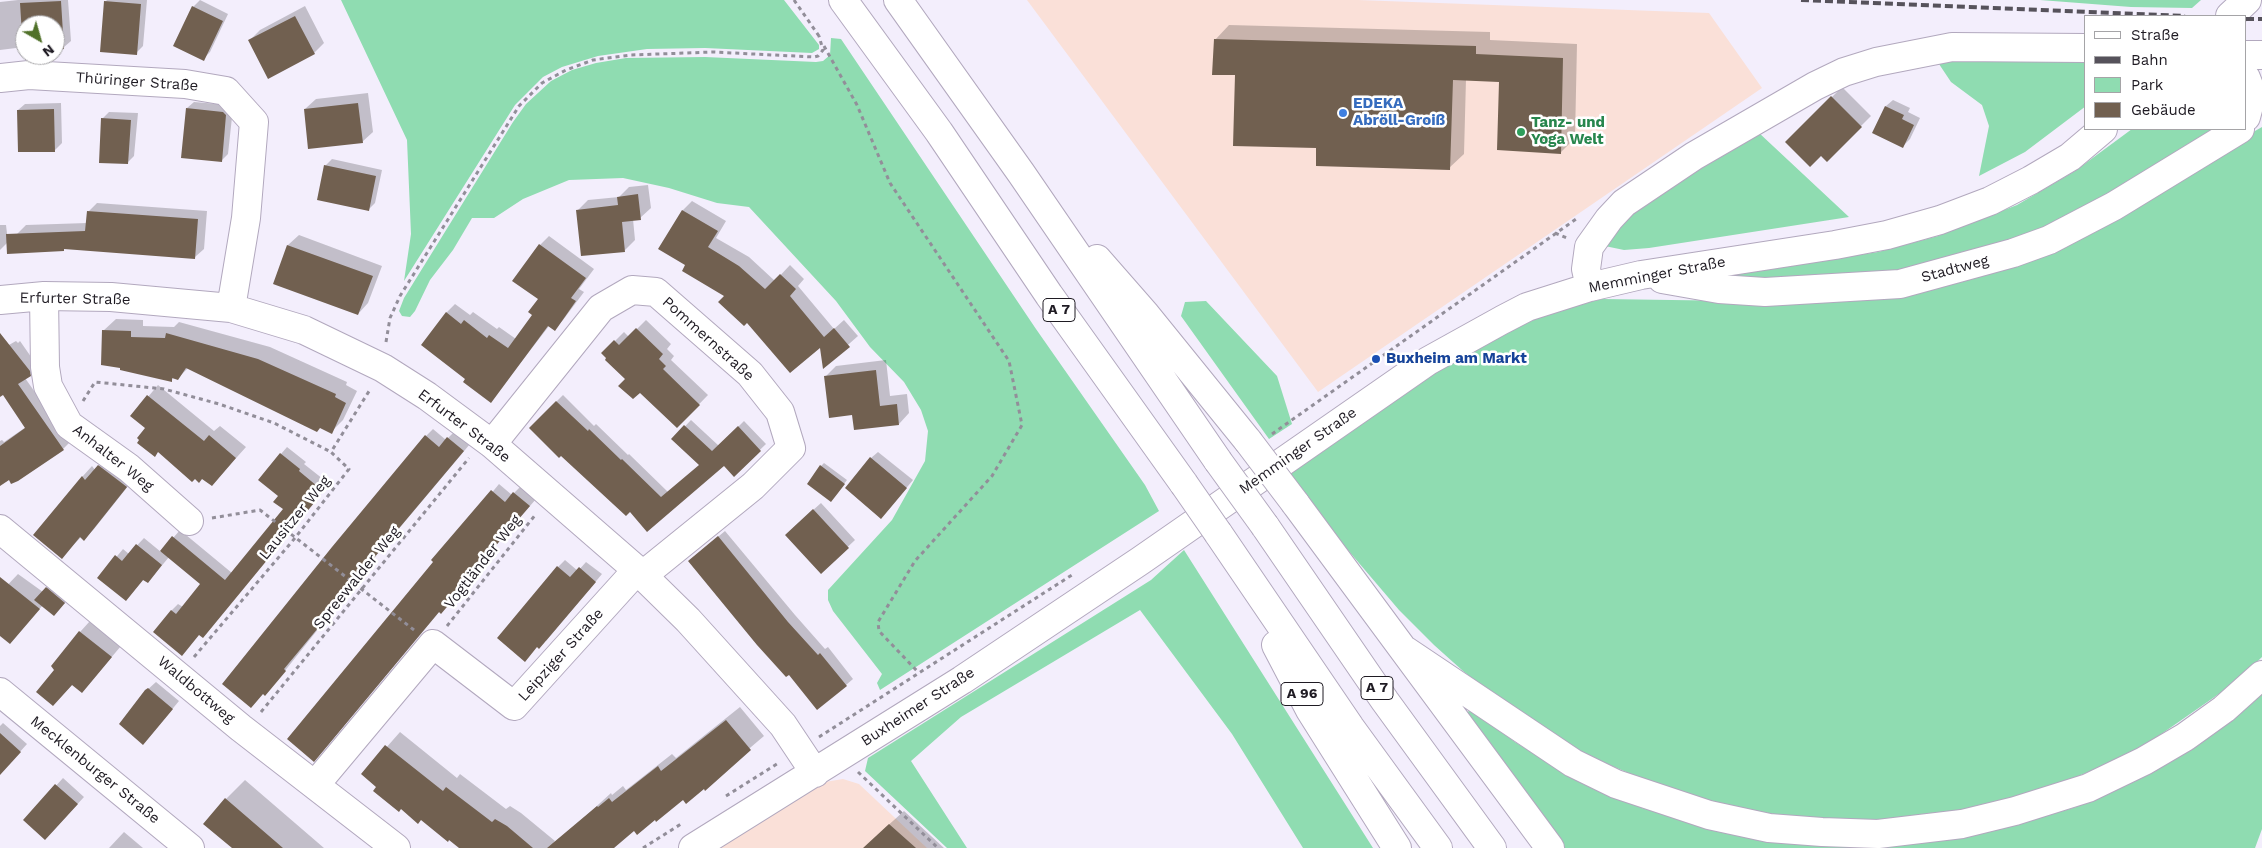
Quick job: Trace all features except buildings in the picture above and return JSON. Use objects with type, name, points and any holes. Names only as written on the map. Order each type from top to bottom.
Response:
[{"type":"main road","points":[[2231,15],[2247,0]]},
{"type":"main road","name":"A 7","points":[[844,1],[939,132],[1049,295],[1184,484],[1350,727],[1438,848]]},
{"type":"main road","name":"A 7","points":[[899,1],[1021,173],[1218,461],[1385,700],[1492,848]]},
{"type":"main road","points":[[1590,287],[1586,269],[1589,248],[1609,219],[1624,203],[1724,138],[1815,86],[1844,72],[1892,58],[1952,47],[2084,48]]},
{"type":"main road","points":[[2247,55],[2262,55]]},
{"type":"main road","name":"Thüringer Straße","points":[[0,78],[29,75],[176,83],[226,91],[254,122],[246,218],[231,308]]},
{"type":"main road","points":[[2247,81],[2251,91],[2247,113]]},
{"type":"main road","points":[[2247,125],[2262,117]]},
{"type":"main road","name":"Memminger Straße","points":[[1140,561],[1428,361],[1527,307],[1590,287],[1641,275],[1835,246],[1887,235],[1940,220],[1990,201],[2031,180],[2070,156],[2102,130]]},
{"type":"main road","name":"Stadtweg","points":[[1641,275],[1741,291],[1825,290],[1900,284],[2013,253],[2049,240],[2114,206],[2238,130]]},
{"type":"main road","name":"A 7","points":[[1021,173],[1146,315],[1248,441],[1406,651],[1550,848]]},
{"type":"main road","name":"Pommernstraße","points":[[488,442],[601,308],[632,290],[656,292],[750,374],[780,412],[791,448],[753,486],[640,572]]},
{"type":"main road","name":"Erfurter Straße","points":[[0,300],[44,296],[111,297],[231,308],[304,330],[383,368],[427,396],[488,442],[640,572],[688,620],[784,725],[815,773]]},
{"type":"main road","name":"Anhalter Weg","points":[[44,296],[45,366],[48,386],[69,424],[129,468],[189,522]]},
{"type":"main road","name":"Waldbottweg","points":[[0,529],[246,730],[396,848]]},
{"type":"main road","name":"A 96","points":[[1218,533],[1310,710],[1397,848]]},
{"type":"main road","name":"Buxheimer Straße","points":[[693,848],[962,680],[1140,561]]},
{"type":"main road","name":"Leipziger Straße","points":[[433,644],[514,706],[640,572]]},
{"type":"main road","points":[[315,785],[433,644]]},
{"type":"main road","name":"A 7","points":[[1406,651],[1573,763],[1616,784],[1709,815],[1769,828],[1878,834],[1962,824],[2015,811],[2088,788],[2144,761],[2185,737],[2224,709],[2262,675]]},
{"type":"main road","name":"Mecklenburger Straße","points":[[0,692],[190,848]]},
{"type":"path","points":[[794,0],[818,36],[858,105],[890,183],[1009,361],[1022,425],[992,476],[915,560],[878,622],[879,631],[918,672]]},
{"type":"path","points":[[69,424],[95,382],[144,387],[173,392],[274,423],[331,452],[383,368],[390,318],[400,296],[519,106],[542,83],[566,70],[593,60],[631,55],[713,52],[814,58],[824,50],[818,36]]},
{"type":"path","points":[[1555,233],[1589,248]]},
{"type":"path","name":"Spreewalder Weg","points":[[246,730],[488,442]]},
{"type":"path","name":"Lausitzer Weg","points":[[179,675],[295,538],[349,469],[331,452]]},
{"type":"path","name":"Vogtländer Weg","points":[[433,644],[551,495]]},
{"type":"path","points":[[189,522],[260,510],[433,644]]},
{"type":"path","points":[[842,755],[938,848]]},
{"type":"shaded area","points":[[1027,0],[1358,0],[1709,13],[1762,88],[1318,392]]},
{"type":"shaded area","points":[[843,779],[859,784],[927,848],[719,848],[819,783]]},
{"type":"green space","points":[[341,0],[784,0],[819,45],[819,49],[812,53],[705,48],[647,49],[598,56],[562,67],[543,77],[515,105],[404,281],[411,234],[407,140]]},
{"type":"green space","points":[[2040,0],[2201,0],[2192,8],[2131,7]]},
{"type":"green space","points":[[831,38],[841,39],[1036,329],[1145,485],[1159,511],[880,690],[877,683],[882,674],[833,611],[828,600],[828,590],[892,520],[925,461],[928,431],[921,410],[904,382],[870,347],[836,301],[749,207],[717,203],[669,188],[623,178],[569,180],[523,199],[494,218],[472,218],[453,250],[430,280],[415,311],[410,317],[402,316],[399,311],[404,298],[513,122],[526,104],[551,81],[572,70],[596,63],[626,58],[705,57],[823,61],[830,55]]},
{"type":"green space","points":[[1935,58],[2084,58],[2084,108],[2025,152],[1979,176],[1989,126],[1982,105],[1951,82]]},
{"type":"green space","points":[[2262,127],[2262,657],[2236,682],[2147,744],[2057,785],[2013,799],[1957,811],[1894,819],[1844,820],[1779,815],[1736,807],[1695,797],[1638,777],[1598,760],[1555,738],[1463,671],[1399,610],[1324,522],[1288,475],[1443,368],[1510,331],[1553,311],[1602,299],[1811,302],[1904,292],[2199,163]]},
{"type":"green space","points":[[2131,130],[2217,130],[2060,225],[1921,269],[1841,281],[1700,279],[1878,252],[1938,236],[2017,205],[2075,171]]},
{"type":"green space","points":[[1758,132],[1849,217],[1649,248],[1624,250],[1600,245],[1624,215]]},
{"type":"green space","points":[[1206,301],[1277,376],[1292,424],[1269,439],[1181,316],[1185,302]]},
{"type":"green space","points":[[1184,550],[1373,848],[1303,848],[1232,734],[1140,610],[961,717],[911,761],[967,848],[947,848],[865,771],[868,758],[1151,580]]},
{"type":"green space","points":[[2262,692],[2262,829],[2255,848],[1563,848],[1466,713],[1472,709],[1515,742],[1563,771],[1642,808],[1682,820],[1855,846],[1916,844],[1964,837],[2076,807],[2138,779]]},
{"type":"railway","points":[[1801,0],[2161,15]]},
{"type":"railway","points":[[2247,19],[2262,19]]},
{"type":"place","name":"EDEKA Abröll-Groiß","points":[[1343,113]]},
{"type":"place","name":"Tanz- und Yoga Welt","points":[[1521,132]]},
{"type":"place","name":"Buxheim am Markt","points":[[1376,359]]}]
